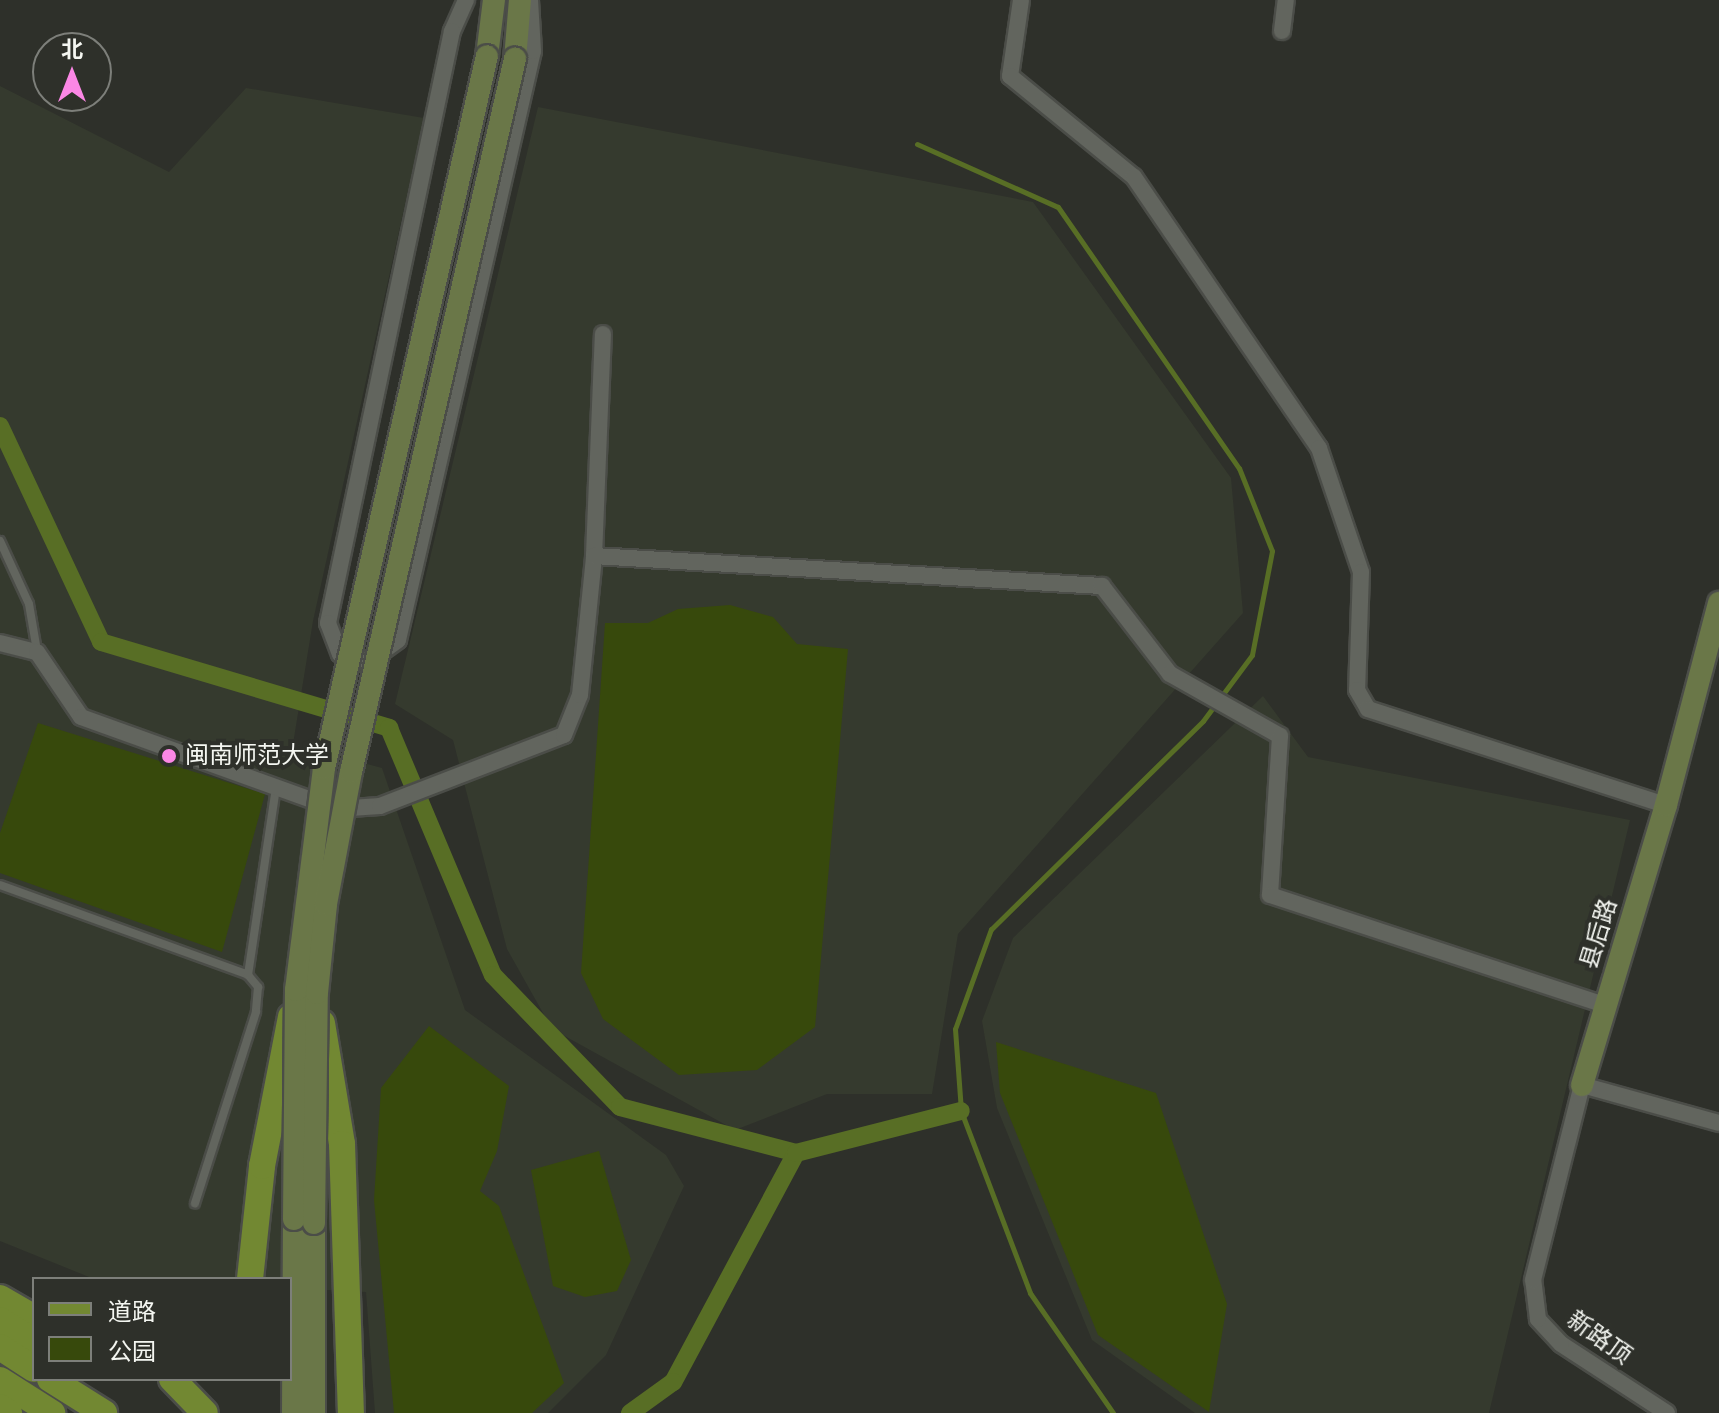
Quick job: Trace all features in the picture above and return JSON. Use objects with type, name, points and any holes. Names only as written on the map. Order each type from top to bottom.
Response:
[{"type":"main road","points":[[250,1277],[262,1166],[306,992]]},
{"type":"main road","points":[[306,992],[342,1144],[351,1413]]},
{"type":"main road","points":[[0,1298],[32,1332]]},
{"type":"main road","points":[[0,1320],[32,1333]]},
{"type":"main road","points":[[0,1347],[32,1368]]},
{"type":"main road","points":[[0,1380],[52,1413]]},
{"type":"main road","points":[[53,1381],[104,1413]]},
{"type":"main road","points":[[174,1381],[205,1413]]},
{"type":"main road","points":[[0,1407],[9,1413]]},
{"type":"street","points":[[466,0],[452,31],[328,623],[340,654],[368,662],[398,640],[533,51],[530,0]]},
{"type":"street","points":[[293,1413],[304,1221],[306,992],[324,768],[487,56],[494,0]]},
{"type":"street","points":[[306,992],[351,772],[515,59],[520,0]]},
{"type":"street","points":[[1021,0],[1010,76],[1134,177],[1319,448],[1361,572],[1357,690],[1368,709],[1666,805]]},
{"type":"street","points":[[1282,31],[1286,0]]},
{"type":"street","points":[[0,643],[37,652],[81,717],[336,809],[380,806],[564,735],[580,695],[594,556],[603,334]]},
{"type":"street","points":[[594,556],[1102,586],[1170,674],[1280,736],[1270,895],[1605,1005]]},
{"type":"street","name":"县后路","points":[[1533,1280],[1582,1085],[1666,805],[1719,603]]},
{"type":"street","points":[[1582,1085],[1719,1123]]},
{"type":"street","points":[[304,1221],[314,1413]]},
{"type":"street","name":"新路顶","points":[[1533,1280],[1538,1319],[1561,1344],[1667,1413]]},
{"type":"lane","points":[[0,541],[29,604],[37,652]]},
{"type":"lane","points":[[195,1203],[260,997],[248,975],[276,788]]},
{"type":"lane","points":[[0,885],[248,975]]},
{"type":"shaded area","name":"闽南师范大学","points":[[0,86],[32,102],[32,112],[51,112],[169,172],[246,88],[424,118],[313,621],[293,744],[382,768],[465,1010],[666,1155],[684,1186],[606,1355],[548,1413],[375,1413],[366,1292],[292,1288],[292,1277],[89,1277],[0,1241]]},
{"type":"shaded area","points":[[538,107],[1033,202],[1231,478],[1243,613],[958,934],[932,1094],[827,1094],[735,1130],[552,1029],[507,949],[453,740],[395,704]]},
{"type":"shaded area","points":[[1263,696],[1308,757],[1630,820],[1489,1413],[1195,1413],[1092,1340],[997,1108],[982,1021],[1013,938]]},
{"type":"green space","points":[[730,605],[773,617],[797,644],[848,649],[815,1027],[757,1070],[679,1075],[603,1019],[581,973],[605,623],[648,623],[678,609]]},
{"type":"green space","points":[[38,723],[265,794],[222,952],[0,873],[0,833]]},
{"type":"green space","points":[[429,1026],[509,1086],[497,1151],[480,1191],[499,1206],[564,1383],[532,1413],[394,1413],[374,1200],[381,1088]]},
{"type":"green space","points":[[996,1042],[1156,1093],[1227,1304],[1209,1412],[1098,1335],[1000,1093]]},
{"type":"green space","points":[[599,1151],[631,1260],[617,1291],[585,1297],[553,1286],[531,1170]]},
{"type":"waterway","points":[[917,144],[1058,207],[1239,468],[1272,551],[1252,655],[1203,721],[991,929],[955,1029],[961,1111],[1030,1293],[1113,1413]]},
{"type":"waterway","points":[[0,426],[101,642],[389,728],[493,975],[620,1107],[796,1153],[673,1382],[630,1413]]},
{"type":"waterway","points":[[796,1153],[961,1111]]},
{"type":"place","name":"闽南师范大学","points":[[169,756]]}]
